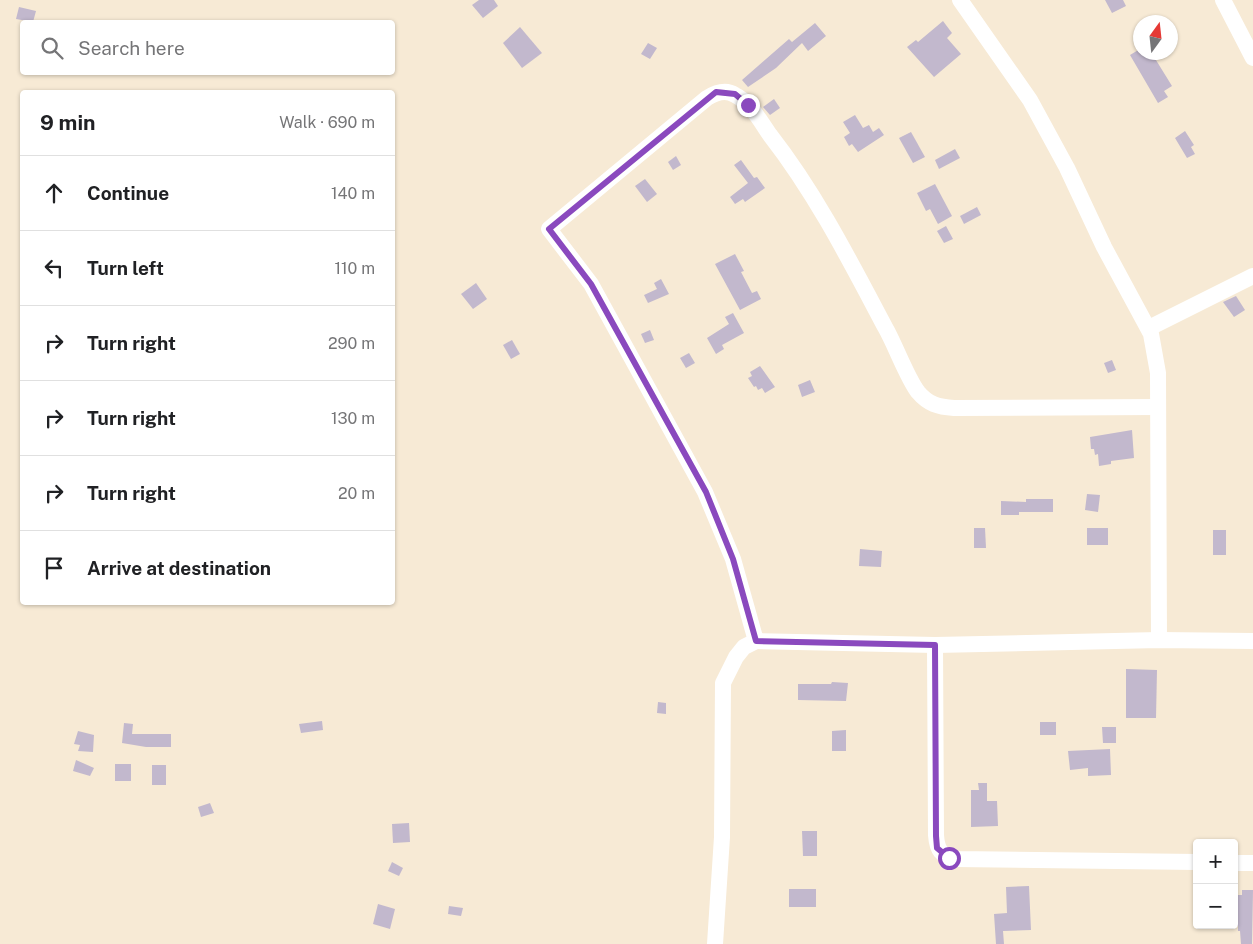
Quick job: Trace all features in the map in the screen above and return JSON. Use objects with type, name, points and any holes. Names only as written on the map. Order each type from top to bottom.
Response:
[{"type":"street","points":[[960,0],[1030,100],[1067,168],[1104,248],[1149,328],[1158,373],[1159,640]]},
{"type":"street","points":[[1223,0],[1253,58]]},
{"type":"street","points":[[756,641],[733,559],[706,492],[591,284],[549,229],[716,92],[735,94],[748,105],[789,158],[824,214],[898,351],[916,390],[926,401],[938,407],[954,408],[1158,407]]},
{"type":"street","points":[[1149,328],[1253,276]]},
{"type":"street","points":[[716,944],[722,837],[723,683],[736,657],[744,647],[756,641],[935,645],[1159,640],[1253,641]]},
{"type":"street","points":[[935,645],[936,836],[937,848],[942,854],[956,859],[1193,862]]},
{"type":"street","points":[[1238,863],[1253,863]]},
{"type":"building","points":[[479,0],[494,0],[498,6],[483,18],[472,5]]},
{"type":"building","points":[[1105,0],[1123,0],[1126,6],[1112,13]]},
{"type":"building","points":[[19,7],[36,11],[34,20],[16,19]]},
{"type":"building","points":[[943,21],[952,33],[947,38],[961,54],[934,77],[907,47],[916,40],[918,42]]},
{"type":"building","points":[[815,23],[826,36],[808,51],[802,43],[776,68],[748,87],[742,80],[789,39],[792,42]]},
{"type":"building","points":[[520,27],[542,53],[522,68],[503,43]]},
{"type":"building","points":[[648,43],[657,48],[650,59],[641,54]]},
{"type":"building","points":[[1133,53],[1133,60],[1156,60],[1172,86],[1164,91],[1168,97],[1158,103],[1130,55]]},
{"type":"building","points":[[774,99],[780,108],[770,115],[763,107]]},
{"type":"building","points":[[855,115],[863,128],[869,125],[873,132],[879,128],[884,135],[858,152],[852,144],[849,146],[844,137],[850,133],[843,122]]},
{"type":"building","points":[[1185,131],[1194,145],[1191,147],[1195,154],[1187,158],[1175,138]]},
{"type":"building","points":[[911,132],[925,157],[913,163],[899,138]]},
{"type":"building","points":[[955,149],[960,158],[939,169],[935,160]]},
{"type":"building","points":[[676,156],[681,165],[673,170],[668,162]]},
{"type":"building","points":[[741,160],[754,178],[757,177],[765,188],[745,202],[743,199],[735,204],[730,197],[748,183],[734,165]]},
{"type":"building","points":[[645,179],[657,194],[647,202],[635,186]]},
{"type":"building","points":[[935,184],[952,216],[938,224],[930,209],[926,211],[917,193]]},
{"type":"building","points":[[977,207],[981,215],[964,224],[960,216]]},
{"type":"building","points":[[946,226],[953,239],[944,243],[937,231]]},
{"type":"building","points":[[735,254],[744,271],[741,272],[752,293],[757,291],[761,299],[740,310],[715,264]]},
{"type":"building","points":[[661,279],[669,294],[648,303],[644,295],[657,289],[654,283]]},
{"type":"building","points":[[476,283],[487,299],[473,309],[461,294]]},
{"type":"building","points":[[1236,296],[1245,310],[1234,317],[1223,302]]},
{"type":"building","points":[[733,313],[744,333],[722,345],[724,349],[716,354],[707,338],[729,324],[725,317]]},
{"type":"building","points":[[650,330],[654,340],[645,343],[641,334]]},
{"type":"building","points":[[512,340],[520,354],[511,359],[503,345]]},
{"type":"building","points":[[689,353],[695,363],[686,368],[680,358]]},
{"type":"building","points":[[1112,360],[1116,370],[1108,373],[1104,363]]},
{"type":"building","points":[[760,366],[775,387],[765,393],[762,388],[758,390],[756,386],[754,387],[748,378],[752,376],[750,372]]},
{"type":"building","points":[[810,380],[815,392],[802,397],[798,385]]},
{"type":"building","points":[[1132,430],[1134,458],[1111,461],[1111,464],[1099,466],[1098,454],[1095,455],[1094,449],[1091,449],[1090,437]]},
{"type":"building","points":[[1087,494],[1100,495],[1098,512],[1085,510]]},
{"type":"building","points":[[1026,499],[1053,499],[1053,512],[1019,512],[1019,515],[1001,515],[1001,501],[1026,502]]},
{"type":"building","points":[[974,528],[985,528],[986,548],[974,548]]},
{"type":"building","points":[[1087,528],[1108,528],[1108,545],[1087,545]]},
{"type":"building","points":[[1213,530],[1226,530],[1226,555],[1213,555]]},
{"type":"building","points":[[860,549],[882,551],[881,567],[859,566]]},
{"type":"building","points":[[1126,669],[1157,670],[1156,718],[1126,718]]},
{"type":"building","points":[[832,682],[848,683],[846,701],[798,700],[798,684],[831,684]]},
{"type":"building","points":[[658,702],[666,703],[666,714],[657,713]]},
{"type":"building","points":[[322,721],[323,730],[301,733],[299,724]]},
{"type":"building","points":[[1040,722],[1056,722],[1056,735],[1040,735]]},
{"type":"building","points":[[124,723],[133,724],[132,734],[171,734],[171,747],[146,747],[122,743]]},
{"type":"building","points":[[1102,727],[1116,727],[1116,743],[1103,743]]},
{"type":"building","points":[[846,730],[846,751],[832,751],[832,731]]},
{"type":"building","points":[[78,731],[94,735],[93,752],[78,751],[80,745],[74,744]]},
{"type":"building","points":[[1110,749],[1111,775],[1088,776],[1088,768],[1070,770],[1068,751]]},
{"type":"building","points":[[76,760],[94,768],[90,776],[73,771]]},
{"type":"building","points":[[115,764],[131,764],[131,781],[115,781]]},
{"type":"building","points":[[152,765],[166,765],[166,785],[152,785]]},
{"type":"building","points":[[978,783],[987,783],[987,801],[997,801],[998,826],[971,827],[971,790],[979,790]]},
{"type":"building","points":[[210,803],[214,813],[201,817],[198,807]]},
{"type":"building","points":[[409,823],[410,842],[393,843],[392,824]]},
{"type":"building","points":[[802,831],[817,831],[817,856],[803,856]]},
{"type":"building","points":[[392,862],[403,868],[399,876],[388,871]]},
{"type":"building","points":[[1029,886],[1031,930],[1003,931],[1004,944],[996,944],[994,914],[1007,913],[1006,887]]},
{"type":"building","points":[[789,889],[816,889],[816,907],[789,907]]},
{"type":"building","points":[[1242,890],[1253,890],[1252,944],[1241,944],[1240,931],[1238,931],[1238,895],[1242,895]]},
{"type":"building","points":[[378,904],[395,909],[390,929],[373,924]]},
{"type":"building","points":[[449,906],[463,908],[461,916],[448,914]]},
{"type":"route","points":[[748,105],[735,94],[716,92],[549,229],[591,284],[706,492],[733,559],[756,641],[849,641],[935,645],[936,836],[937,848],[949,858]]}]
